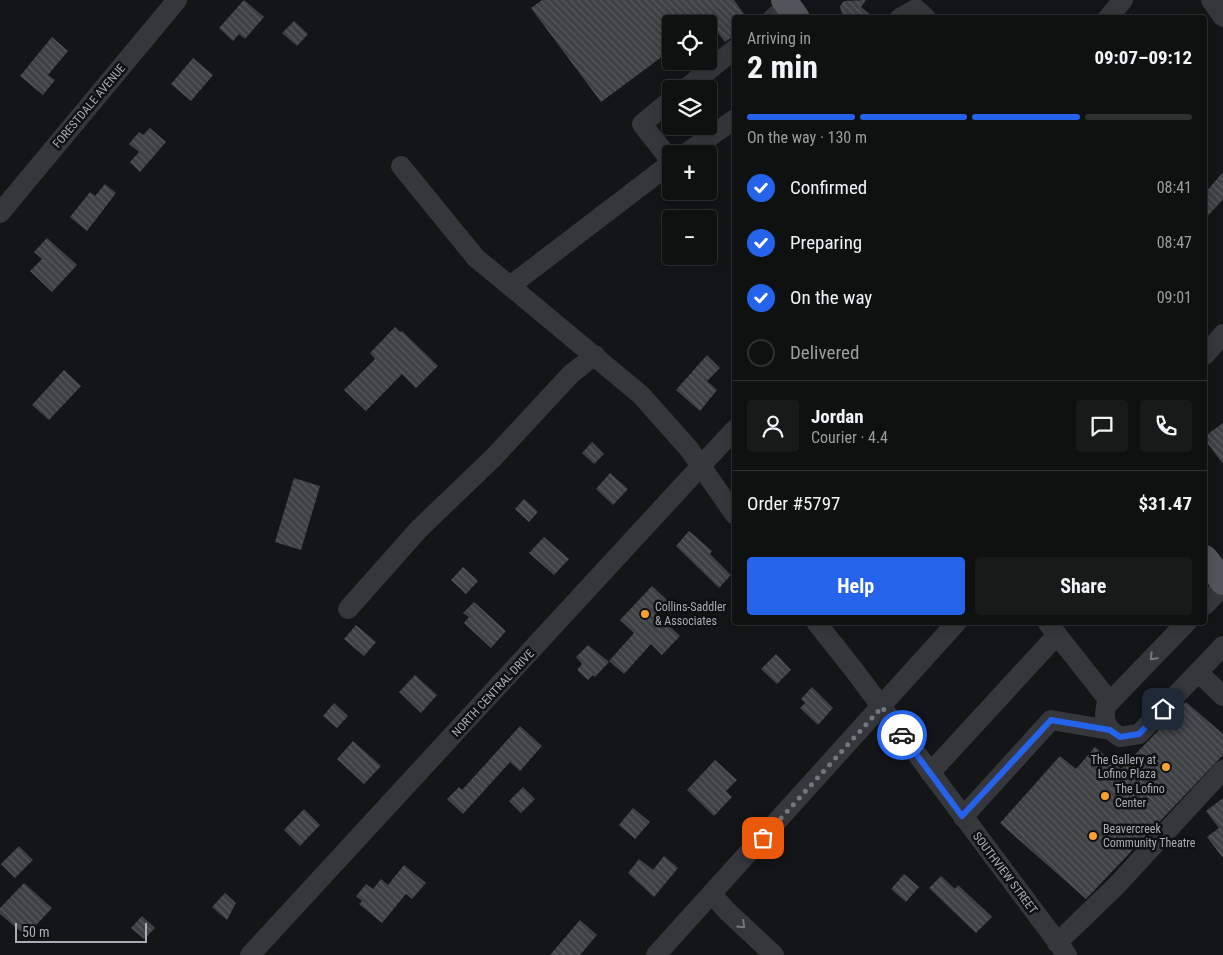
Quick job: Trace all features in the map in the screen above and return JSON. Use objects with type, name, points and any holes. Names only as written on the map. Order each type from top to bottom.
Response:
[{"type":"main road","points":[[1207,561],[1223,582]]},
{"type":"street","name":"FORESTDALE AVENUE","points":[[0,213],[178,0]]},
{"type":"street","points":[[1111,15],[1124,0]]},
{"type":"street","points":[[1211,0],[1223,17]]},
{"type":"street","points":[[905,15],[916,9],[923,15]]},
{"type":"street","points":[[696,80],[732,50]]},
{"type":"street","points":[[662,107],[642,124],[662,150]]},
{"type":"street","points":[[698,145],[732,121]]},
{"type":"street","points":[[401,166],[476,258],[641,395],[689,449],[732,511]]},
{"type":"street","points":[[510,286],[662,169]]},
{"type":"street","points":[[1207,353],[1223,334]]},
{"type":"street","points":[[348,609],[419,529],[494,457],[571,374],[595,356]]},
{"type":"street","name":"NORTH CENTRAL DRIVE","points":[[250,955],[732,432]]},
{"type":"street","points":[[1207,603],[1223,586]]},
{"type":"street","name":"SOUTHVIEW STREET","points":[[818,625],[882,707],[1062,949]]},
{"type":"street","points":[[656,955],[954,625]]},
{"type":"street","points":[[1184,625],[1106,706],[1103,720],[1110,730],[1120,737],[1139,734],[1223,646]]},
{"type":"street","points":[[930,773],[1052,629],[1110,702]]},
{"type":"street","points":[[1198,672],[1223,696]]},
{"type":"street","points":[[962,816],[1051,720],[1110,730]]},
{"type":"street","points":[[1062,949],[1117,885],[1223,770]]},
{"type":"street","points":[[712,894],[726,910],[774,955]]},
{"type":"building","points":[[244,0],[264,17],[245,39],[239,34],[233,41],[219,28]]},
{"type":"building","points":[[542,0],[734,0],[745,15],[732,15],[732,37],[725,42],[717,32],[717,15],[662,15],[662,57],[601,102],[531,8]]},
{"type":"building","points":[[866,0],[861,7],[870,15],[842,15],[840,6],[844,1]]},
{"type":"building","points":[[294,21],[308,34],[297,46],[282,33]]},
{"type":"building","points":[[52,37],[68,51],[48,75],[55,80],[43,95],[20,76]]},
{"type":"building","points":[[193,58],[213,75],[191,101],[171,84]]},
{"type":"building","points":[[150,128],[166,142],[140,172],[130,162],[139,152],[129,144],[139,132],[143,135]]},
{"type":"building","points":[[1223,172],[1223,199],[1207,217],[1207,191]]},
{"type":"building","points":[[105,184],[116,193],[87,231],[70,217],[90,192],[95,196]]},
{"type":"building","points":[[47,238],[77,265],[52,292],[30,271],[42,259],[34,252]]},
{"type":"building","points":[[395,327],[400,332],[402,331],[438,366],[416,388],[402,374],[366,411],[344,390],[375,359],[370,353]]},
{"type":"building","points":[[707,355],[720,368],[707,381],[717,390],[700,411],[676,390]]},
{"type":"building","points":[[64,370],[81,386],[49,420],[32,405]]},
{"type":"building","points":[[1223,423],[1223,464],[1207,443],[1207,435]]},
{"type":"building","points":[[592,442],[604,454],[594,464],[582,453]]},
{"type":"building","points":[[610,473],[628,489],[613,505],[596,489]]},
{"type":"building","points":[[294,478],[320,486],[301,550],[275,542]]},
{"type":"building","points":[[524,499],[538,512],[529,522],[515,509]]},
{"type":"building","points":[[689,531],[712,551],[710,554],[731,575],[719,588],[676,546]]},
{"type":"building","points":[[544,537],[569,559],[554,575],[529,553]]},
{"type":"building","points":[[463,567],[478,581],[466,594],[451,580]]},
{"type":"building","points":[[652,586],[668,601],[656,614],[680,636],[662,655],[651,644],[624,674],[609,661],[634,633],[620,620]]},
{"type":"building","points":[[474,602],[506,631],[491,648],[464,623],[469,617],[463,613]]},
{"type":"building","points":[[356,625],[376,642],[364,656],[344,639]]},
{"type":"building","points":[[588,645],[609,662],[595,677],[593,675],[588,680],[577,670],[582,664],[576,657]]},
{"type":"building","points":[[776,654],[791,670],[777,684],[761,669]]},
{"type":"building","points":[[415,675],[437,695],[421,713],[399,692]]},
{"type":"building","points":[[812,687],[833,708],[818,725],[800,708],[805,703],[801,699]]},
{"type":"building","name":"The Lofino Center","points":[[1186,702],[1223,734],[1223,755],[1086,899],[1000,823],[1060,756],[1076,769],[1095,747],[1121,769]]},
{"type":"building","points":[[334,703],[348,716],[337,728],[323,716]]},
{"type":"building","points":[[520,726],[542,746],[520,771],[510,762],[463,814],[447,799],[459,787],[462,790]]},
{"type":"building","points":[[353,741],[381,766],[364,784],[337,759]]},
{"type":"building","points":[[715,760],[737,780],[726,791],[732,797],[714,816],[687,790]]},
{"type":"building","points":[[523,787],[535,799],[521,813],[509,801]]},
{"type":"building","points":[[1223,798],[1223,858],[1207,837],[1219,828],[1206,811]]},
{"type":"building","points":[[633,808],[650,822],[635,839],[619,825]]},
{"type":"building","points":[[304,809],[320,825],[300,846],[284,830]]},
{"type":"building","points":[[19,846],[33,860],[15,878],[1,864]]},
{"type":"building","points":[[664,856],[678,868],[654,897],[628,873],[639,859],[653,870]]},
{"type":"building","points":[[404,865],[426,883],[412,899],[406,894],[382,923],[359,904],[362,901],[356,896],[366,884],[373,889],[381,879],[388,885]]},
{"type":"building","points":[[904,874],[919,887],[906,902],[891,889]]},
{"type":"building","points":[[941,876],[955,889],[958,885],[992,917],[976,933],[929,888]]},
{"type":"building","points":[[24,883],[52,908],[26,936],[0,914],[0,908]]},
{"type":"building","points":[[225,893],[236,903],[227,920],[212,907]]},
{"type":"building","points":[[142,916],[155,928],[144,939],[131,928]]},
{"type":"building","points":[[580,920],[597,935],[580,955],[550,955]]},
{"type":"way so far","points":[[763,838],[882,707],[902,735]]},
{"type":"place","name":"Collins-Saddler & Associates","points":[[645,614]]},
{"type":"place","name":"The Gallery at Lofino Plaza","points":[[1166,767]]},
{"type":"place","name":"The Lofino Center","points":[[1105,796]]},
{"type":"place","name":"Beavercreek Community Theatre","points":[[1093,836]]},
{"type":"route","points":[[902,735],[962,816],[1051,720],[1110,730],[1120,737],[1139,734],[1163,709]]}]
